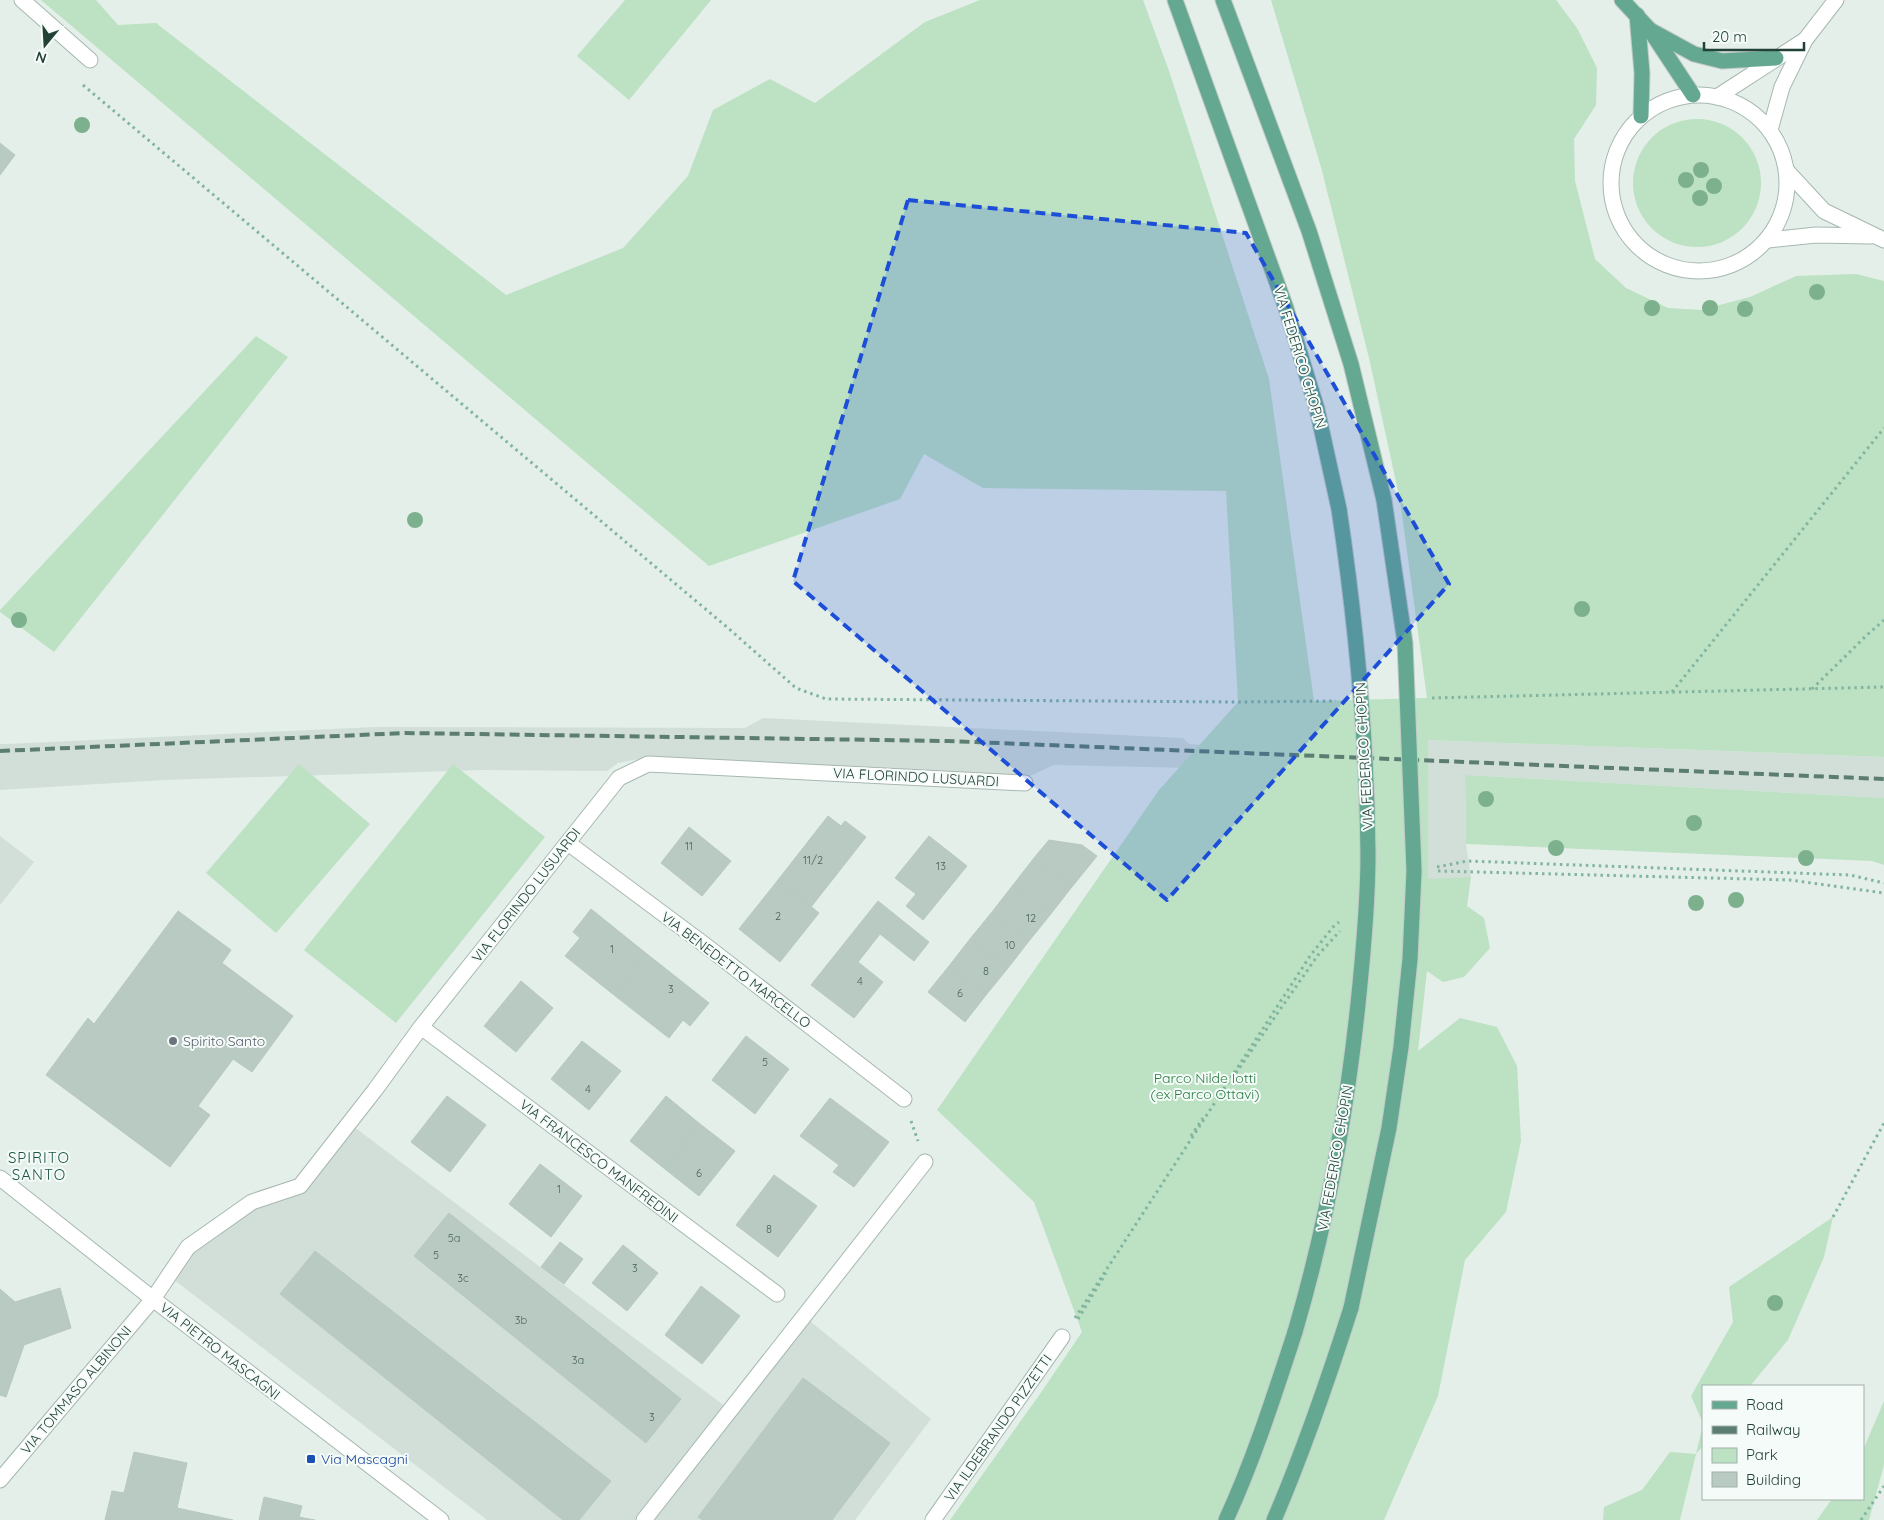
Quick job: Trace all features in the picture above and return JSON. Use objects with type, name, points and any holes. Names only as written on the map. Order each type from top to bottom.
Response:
[{"type":"main road","name":"VIA FEDERICO CHOPIN","points":[[1175,0],[1286,308],[1317,409],[1339,509],[1351,592],[1360,678],[1366,765],[1368,857],[1362,966],[1350,1081],[1328,1205],[1313,1271],[1295,1332],[1270,1409],[1241,1488],[1226,1520]]},
{"type":"main road","points":[[1223,0],[1309,231],[1351,364],[1384,500],[1405,643],[1412,787],[1414,881],[1410,959],[1401,1047],[1389,1128],[1351,1308],[1324,1392],[1294,1474],[1274,1520]]},
{"type":"main road","points":[[1622,0],[1650,30],[1693,95]]},
{"type":"main road","points":[[1637,16],[1642,74],[1641,116]]},
{"type":"main road","points":[[1650,30],[1694,54],[1722,61],[1776,58]]},
{"type":"street","points":[[22,0],[90,60]]},
{"type":"street","points":[[1770,130],[1782,86],[1805,40],[1836,0]]},
{"type":"street","points":[[1718,97],[1805,40]]},
{"type":"street","points":[[1787,171],[1784,208],[1768,240],[1745,259],[1715,271],[1678,270],[1658,262],[1633,243],[1622,229],[1611,200],[1611,169],[1628,129],[1641,116],[1671,99],[1693,95],[1718,97],[1755,114],[1770,130],[1787,171],[1824,211],[1880,238]]},
{"type":"street","points":[[1768,240],[1816,235],[1880,238]]},
{"type":"street","name":"VIA FLORINDO LUSUARDI","points":[[153,1299],[188,1246],[252,1202],[300,1186],[376,1090],[421,1027],[620,778],[648,764],[1025,783]]},
{"type":"street","name":"VIA BENEDETTO MARCELLO","points":[[568,843],[705,945],[904,1099]]},
{"type":"street","name":"VIA FRANCESCO MANFREDINI","points":[[421,1027],[777,1294]]},
{"type":"street","points":[[644,1520],[924,1162]]},
{"type":"street","name":"VIA PIETRO MASCAGNI","points":[[0,1178],[153,1299],[442,1520]]},
{"type":"street","name":"VIA TOMMASO ALBINONI","points":[[0,1480],[153,1299]]},
{"type":"street","name":"VIA ILDEBRANDO PIZZETTI","points":[[933,1520],[1062,1337]]},
{"type":"path","points":[[82,84],[796,688],[826,699],[1342,701]]},
{"type":"path","points":[[1672,692],[1884,428]]},
{"type":"path","points":[[1812,689],[1884,620]]},
{"type":"path","points":[[1427,698],[1884,687]]},
{"type":"path","points":[[904,1099],[924,1162]]},
{"type":"path","points":[[1833,1217],[1884,1123]]},
{"type":"path","points":[[1861,1520],[1884,1486]]},
{"type":"highlighted area","points":[[908,200],[1246,233],[1449,584],[1167,900],[793,581]]},
{"type":"shaded area","points":[[763,718],[1183,738],[1189,744],[1215,746],[1334,771],[1054,765],[1030,776],[644,758],[618,763],[607,771],[483,770],[164,780],[0,790],[0,744],[376,727],[745,728]]},
{"type":"shaded area","points":[[1428,740],[1884,757],[1884,798],[1465,775],[1466,844],[1471,877],[1428,880]]},
{"type":"shaded area","points":[[0,836],[34,862],[0,905]]},
{"type":"shaded area","points":[[349,1123],[730,1410],[805,1317],[931,1419],[855,1520],[487,1520],[169,1276],[188,1247],[252,1202],[300,1186]]},
{"type":"green space","name":"Parco Nilde Iotti (ex Parco Ottavi)","points":[[41,0],[96,0],[118,25],[156,23],[506,295],[623,248],[688,176],[713,110],[770,79],[815,103],[925,22],[980,0],[1143,0],[1169,71],[1269,379],[1314,701],[1427,698],[1400,500],[1369,358],[1321,167],[1271,0],[1556,0],[1577,28],[1597,68],[1596,105],[1574,139],[1575,181],[1595,259],[1626,288],[1668,308],[1701,310],[1750,297],[1796,276],[1856,274],[1884,281],[1884,757],[1428,740],[1428,879],[1471,877],[1467,906],[1484,918],[1490,948],[1464,977],[1443,982],[1427,971],[1418,1051],[1460,1018],[1497,1027],[1517,1066],[1521,1141],[1506,1212],[1465,1260],[1438,1396],[1384,1520],[950,1520],[1082,1332],[1034,1202],[937,1110],[1159,790],[1238,702],[1226,491],[983,488],[924,454],[900,499],[709,566]]},
{"type":"green space","points":[[625,0],[711,0],[629,100],[577,56]]},
{"type":"green space","points":[[1697,119],[1721,124],[1742,138],[1756,159],[1761,183],[1756,207],[1742,228],[1721,242],[1697,247],[1673,242],[1652,228],[1638,207],[1633,183],[1638,159],[1652,138],[1673,124]]},
{"type":"green space","points":[[256,336],[288,357],[54,652],[0,612],[0,610]]},
{"type":"green space","points":[[299,764],[370,824],[276,933],[206,873]]},
{"type":"green space","points":[[453,764],[545,837],[396,1023],[304,950]]},
{"type":"green space","points":[[1465,775],[1884,798],[1884,865],[1872,861],[1466,844]]},
{"type":"green space","points":[[1833,1217],[1824,1257],[1788,1340],[1751,1385],[1702,1385],[1702,1421],[1691,1396],[1733,1322],[1729,1287]]},
{"type":"green space","points":[[1884,1401],[1884,1465],[1869,1520],[1817,1520],[1831,1500],[1864,1500],[1864,1448]]},
{"type":"green space","points":[[1702,1429],[1702,1447],[1696,1454]]},
{"type":"green space","points":[[1670,1452],[1696,1454],[1680,1520],[1603,1520],[1604,1507],[1642,1490]]},
{"type":"building","points":[[0,143],[15,155],[0,175]]},
{"type":"building","points":[[828,816],[841,826],[845,821],[866,837],[811,907],[778,880]]},
{"type":"building","points":[[689,827],[731,861],[702,896],[661,863]]},
{"type":"building","points":[[929,836],[967,866],[923,920],[906,906],[916,894],[895,878]]},
{"type":"building","points":[[1049,840],[1082,845],[1097,856],[1071,888],[1034,858]]},
{"type":"building","points":[[1034,858],[1071,888],[1050,915],[1013,885]]},
{"type":"building","points":[[778,880],[819,913],[780,962],[739,929]]},
{"type":"building","points":[[1013,885],[1050,915],[1029,941],[992,912]]},
{"type":"building","points":[[878,901],[929,942],[914,961],[880,934],[858,962],[883,982],[854,1018],[811,985]]},
{"type":"building","points":[[591,909],[647,954],[614,995],[565,956],[580,938],[573,932]]},
{"type":"building","name":"Spirito Santo","points":[[178,911],[231,950],[222,963],[293,1016],[252,1072],[233,1059],[198,1106],[210,1115],[170,1167],[46,1075],[88,1018],[94,1024]]},
{"type":"building","points":[[992,912],[1029,941],[1008,968],[970,939]]},
{"type":"building","points":[[970,939],[1008,968],[986,995],[949,966]]},
{"type":"building","points":[[647,954],[709,1003],[690,1026],[683,1020],[669,1038],[614,995]]},
{"type":"building","points":[[949,966],[986,995],[965,1022],[928,992]]},
{"type":"building","points":[[521,981],[553,1008],[516,1052],[484,1026]]},
{"type":"building","points":[[746,1036],[789,1069],[755,1114],[712,1080]]},
{"type":"building","points":[[582,1041],[621,1071],[589,1110],[551,1079]]},
{"type":"building","points":[[447,1096],[486,1125],[450,1172],[411,1142]]},
{"type":"building","points":[[666,1096],[700,1124],[665,1169],[630,1141]]},
{"type":"building","points":[[830,1098],[889,1142],[854,1187],[833,1172],[839,1165],[800,1136]]},
{"type":"building","points":[[700,1124],[735,1151],[699,1196],[665,1169]]},
{"type":"building","points":[[540,1164],[582,1196],[551,1237],[509,1204]]},
{"type":"building","points":[[774,1175],[817,1206],[778,1257],[736,1225]]},
{"type":"building","points":[[449,1213],[681,1399],[646,1443],[414,1256]]},
{"type":"building","points":[[560,1242],[583,1259],[564,1284],[541,1267]]},
{"type":"building","points":[[623,1245],[658,1273],[627,1311],[592,1283]]},
{"type":"building","points":[[315,1251],[611,1481],[579,1520],[563,1520],[280,1294]]},
{"type":"building","points":[[701,1286],[740,1316],[702,1364],[665,1335]]},
{"type":"building","points":[[60,1288],[71,1328],[24,1345],[6,1397],[0,1395],[0,1289],[15,1302]]},
{"type":"building","points":[[803,1378],[890,1443],[832,1520],[703,1520],[698,1517]]},
{"type":"building","points":[[134,1452],[187,1463],[177,1508],[233,1520],[105,1520],[112,1491],[124,1493]]},
{"type":"building","points":[[264,1497],[302,1506],[299,1517],[315,1520],[259,1520]]},
{"type":"railway","points":[[0,751],[405,733],[948,741],[1884,779]]},
{"type":"place","name":"Spirito Santo","points":[[173,1041]]},
{"type":"place","name":"Via Mascagni","points":[[311,1459]]},
{"type":"district","name":"SPIRITO SANTO","points":[[39,1166]]}]
